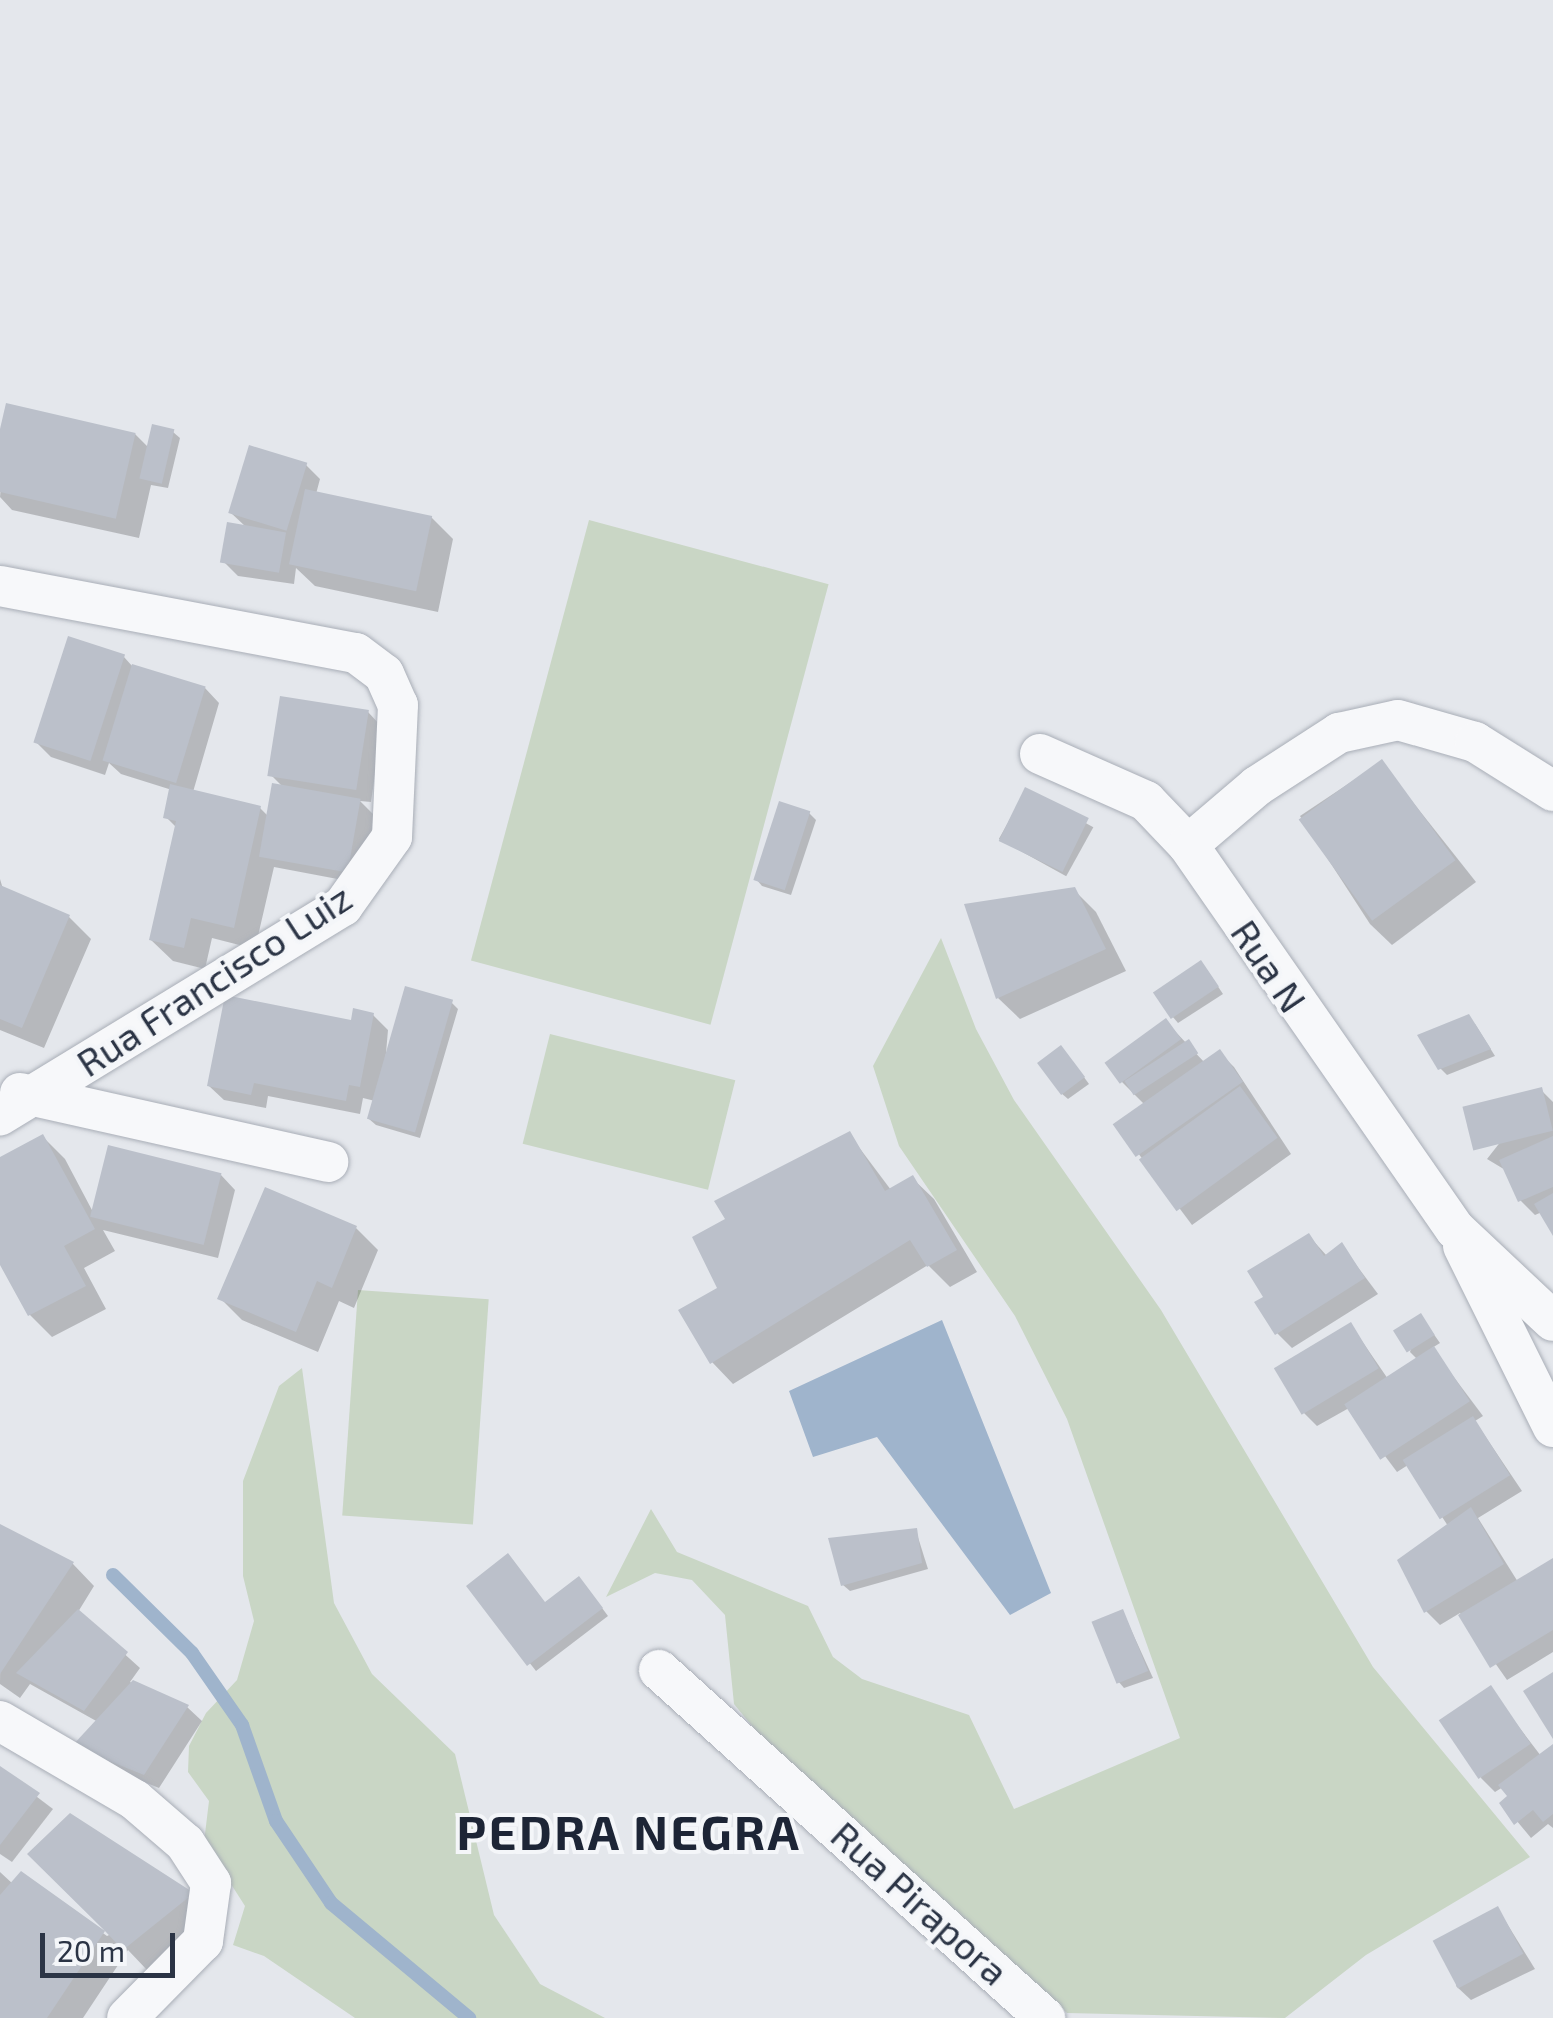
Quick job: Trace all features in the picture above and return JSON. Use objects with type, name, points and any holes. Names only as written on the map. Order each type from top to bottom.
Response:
[{"type":"street","name":"Rua Francisco Luiz","points":[[0,586],[356,653],[384,674],[398,706],[392,837],[369,877],[343,906],[18,1092],[0,1115]]},
{"type":"street","points":[[1188,844],[1257,786],[1339,732],[1398,720],[1475,742],[1553,791]]},
{"type":"street","name":"Rua N","points":[[1040,754],[1146,801],[1188,844],[1455,1229],[1553,1427]]},
{"type":"street","points":[[18,1092],[328,1162]]},
{"type":"street","name":"Rua N","points":[[1455,1229],[1553,1320]]},
{"type":"street","name":"Rua Pirapora","points":[[660,1670],[1045,2018]]},
{"type":"street","points":[[0,1721],[134,1800],[185,1843],[211,1883],[203,1940],[126,2018]]},
{"type":"green space","points":[[589,520],[829,584],[711,1025],[471,960]]},
{"type":"green space","points":[[941,938],[976,1029],[1014,1100],[1161,1310],[1373,1667],[1530,1857],[1366,1955],[1285,2018],[1067,2013],[779,1759],[734,1704],[725,1615],[692,1580],[655,1573],[606,1597],[651,1509],[677,1552],[808,1606],[833,1657],[862,1679],[969,1715],[1014,1809],[1180,1738],[1067,1419],[1015,1316],[899,1146],[873,1066]]},
{"type":"green space","points":[[550,1034],[735,1080],[708,1190],[523,1144]]},
{"type":"green space","points":[[358,1290],[489,1299],[473,1525],[342,1515]]},
{"type":"green space","points":[[302,1368],[334,1603],[372,1674],[455,1754],[494,1915],[540,1984],[605,2018],[355,2018],[264,1956],[233,1945],[245,1906],[204,1842],[209,1801],[188,1772],[189,1746],[206,1713],[237,1680],[254,1621],[243,1576],[243,1481],[279,1386]]},
{"type":"water","points":[[942,1320],[1051,1593],[1010,1615],[877,1437],[813,1457],[789,1391]]},
{"type":"building","points":[[6,403],[136,433],[116,519],[0,492],[0,429]]},
{"type":"building","points":[[152,424],[174,429],[162,484],[139,479]]},
{"type":"building","points":[[249,445],[307,463],[287,531],[228,513]]},
{"type":"building","points":[[305,489],[432,516],[416,591],[289,564]]},
{"type":"building","points":[[227,522],[286,532],[279,573],[220,562]]},
{"type":"building","points":[[68,636],[125,655],[90,761],[33,743]]},
{"type":"building","points":[[132,664],[206,687],[176,783],[102,761]]},
{"type":"building","points":[[280,696],[369,710],[356,790],[267,776]]},
{"type":"building","points":[[1382,759],[1455,860],[1372,921],[1299,820]]},
{"type":"building","points":[[272,783],[361,799],[348,872],[259,857]]},
{"type":"building","points":[[170,784],[261,806],[234,928],[191,918],[184,948],[149,940],[176,821],[163,818]]},
{"type":"building","points":[[1025,787],[1089,818],[1063,872],[999,841]]},
{"type":"building","points":[[779,801],[810,811],[785,890],[753,880]]},
{"type":"building","points":[[0,885],[70,915],[22,1028],[0,1019]]},
{"type":"building","points":[[1075,887],[1106,949],[996,999],[964,904]]},
{"type":"building","points":[[1201,960],[1219,987],[1171,1019],[1153,992]]},
{"type":"building","points":[[405,986],[453,1000],[415,1132],[367,1119]]},
{"type":"building","points":[[225,995],[351,1020],[353,1008],[374,1013],[360,1087],[349,1085],[346,1101],[254,1083],[251,1095],[207,1086]]},
{"type":"building","points":[[1469,1014],[1491,1049],[1438,1070],[1417,1035]]},
{"type":"building","points":[[1166,1018],[1181,1039],[1120,1084],[1105,1063]]},
{"type":"building","points":[[1189,1039],[1198,1053],[1134,1095],[1124,1081]]},
{"type":"building","points":[[1061,1045],[1085,1077],[1061,1095],[1037,1063]]},
{"type":"building","points":[[1220,1049],[1243,1082],[1136,1157],[1113,1124]]},
{"type":"building","points":[[1240,1086],[1278,1138],[1176,1211],[1139,1159]]},
{"type":"building","points":[[1542,1087],[1553,1131],[1473,1151],[1462,1107]]},
{"type":"building","points":[[850,1131],[885,1191],[913,1175],[957,1250],[927,1267],[910,1240],[710,1364],[678,1310],[717,1288],[692,1237],[725,1219],[714,1201]]},
{"type":"building","points":[[43,1134],[95,1229],[64,1246],[86,1286],[28,1316],[0,1265],[0,1157]]},
{"type":"building","points":[[1553,1136],[1553,1187],[1518,1202],[1499,1160]]},
{"type":"building","points":[[108,1145],[222,1173],[204,1245],[90,1217]]},
{"type":"building","points":[[265,1187],[357,1226],[332,1288],[317,1281],[296,1332],[217,1299]]},
{"type":"building","points":[[1553,1193],[1553,1236],[1534,1204]]},
{"type":"building","points":[[1309,1233],[1324,1256],[1342,1242],[1365,1278],[1275,1335],[1254,1302],[1263,1297],[1247,1271]]},
{"type":"building","points":[[1421,1313],[1435,1335],[1407,1353],[1393,1330]]},
{"type":"building","points":[[1351,1322],[1379,1368],[1302,1415],[1274,1368]]},
{"type":"building","points":[[1434,1346],[1470,1401],[1380,1460],[1344,1404]]},
{"type":"building","points":[[1473,1416],[1510,1475],[1440,1519],[1403,1460]]},
{"type":"building","points":[[1471,1507],[1504,1564],[1424,1613],[1397,1560]]},
{"type":"building","points":[[0,1524],[74,1562],[0,1674]]},
{"type":"building","points":[[917,1528],[922,1563],[841,1586],[828,1538]]},
{"type":"building","points":[[508,1553],[545,1602],[579,1576],[603,1608],[527,1666],[466,1586]]},
{"type":"building","points":[[1553,1558],[1553,1630],[1490,1668],[1458,1615]]},
{"type":"building","points":[[78,1609],[128,1652],[84,1711],[16,1673]]},
{"type":"building","points":[[1123,1609],[1148,1671],[1117,1684],[1091,1622]]},
{"type":"building","points":[[1553,1672],[1553,1739],[1523,1691]]},
{"type":"building","points":[[133,1680],[189,1705],[144,1775],[72,1746]]},
{"type":"building","points":[[1491,1685],[1531,1744],[1478,1779],[1439,1720]]},
{"type":"building","points":[[1553,1744],[1553,1814],[1543,1822],[1533,1810],[1514,1825],[1499,1803],[1507,1796],[1498,1785]]},
{"type":"building","points":[[0,1766],[40,1793],[0,1845]]},
{"type":"building","points":[[70,1813],[194,1893],[123,1950],[27,1854]]},
{"type":"building","points":[[21,1871],[105,1931],[47,2018],[0,2018],[0,1895]]},
{"type":"building","points":[[1498,1906],[1523,1954],[1458,1988],[1433,1941]]},
{"type":"waterway","points":[[113,1575],[192,1653],[242,1725],[276,1821],[331,1903],[469,2018]]},
{"type":"district","name":"PEDRA NEGRA","points":[[629,1832]]}]
